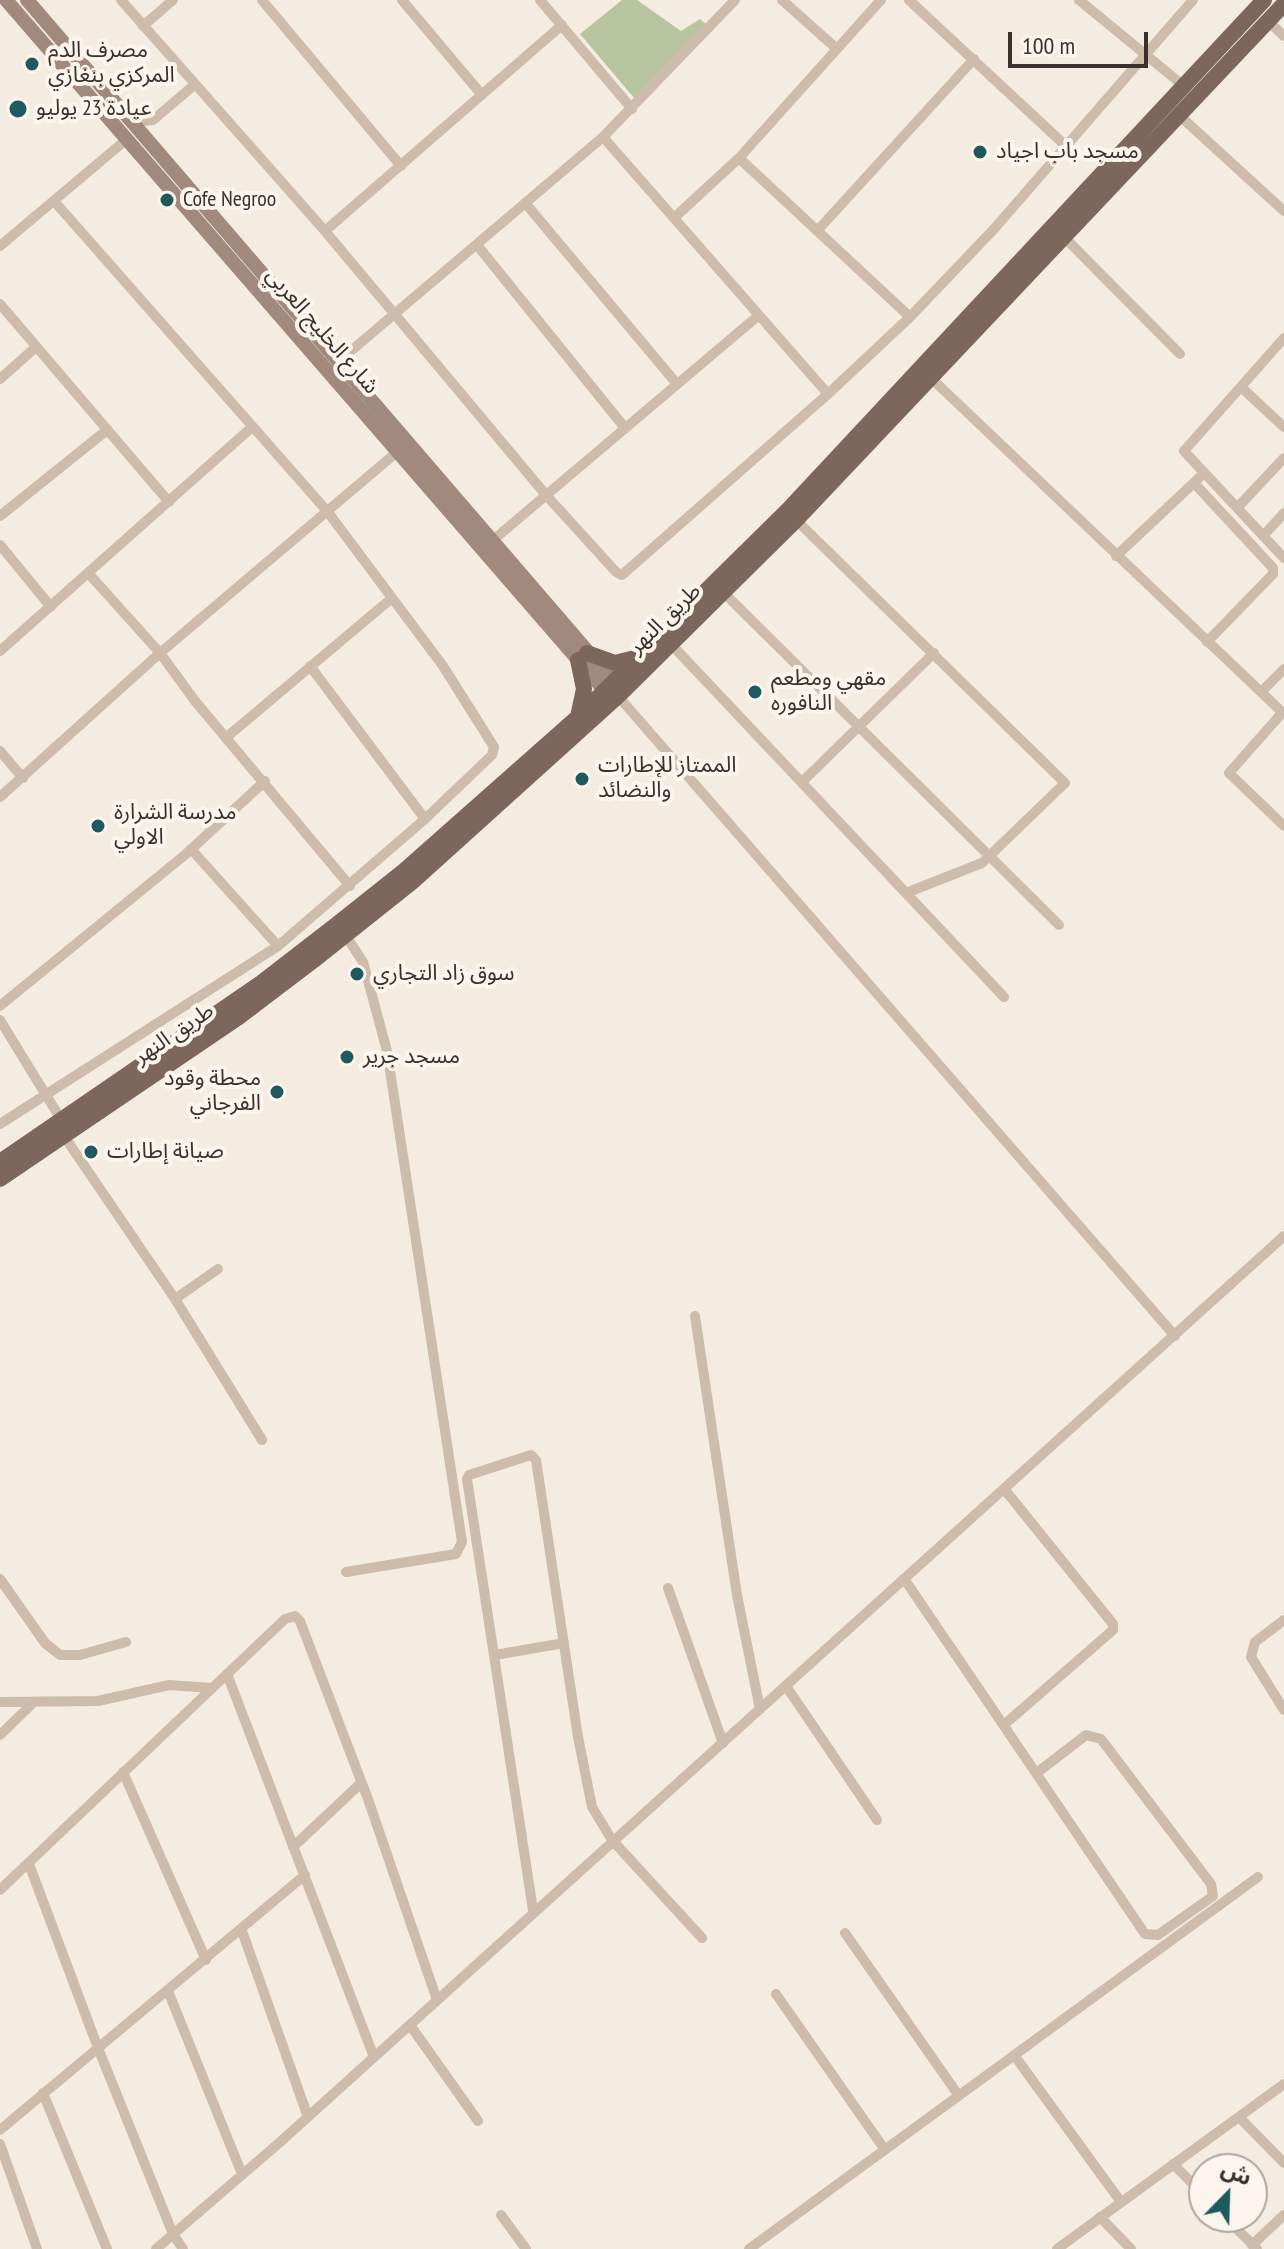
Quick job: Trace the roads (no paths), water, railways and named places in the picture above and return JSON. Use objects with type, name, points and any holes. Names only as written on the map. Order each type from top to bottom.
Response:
[{"type":"main road","name":"شارع الخليج العربي","points":[[6,0],[397,452],[612,690]]},
{"type":"main road","name":"شارع الخليج العربي","points":[[27,0],[492,541],[582,656]]},
{"type":"main road","name":"طريق النهر","points":[[0,1162],[63,1129],[239,1017],[412,882],[612,690],[788,510],[1264,0]]},
{"type":"main road","points":[[1278,0],[1284,4]]},
{"type":"main road","name":"طريق النهر","points":[[0,1179],[404,871],[578,717],[671,644],[796,520],[1284,4]]},
{"type":"main road","points":[[208,236],[222,225]]},
{"type":"main road","points":[[578,717],[584,689],[582,656],[615,663],[644,655]]},
{"type":"street","points":[[121,0],[193,86],[325,231],[546,495],[616,572],[625,574],[910,317],[1067,147],[1193,0]]},
{"type":"street","points":[[143,26],[173,0]]},
{"type":"street","points":[[262,0],[401,166]]},
{"type":"street","points":[[402,0],[482,95]]},
{"type":"street","points":[[540,0],[632,109]]},
{"type":"street","points":[[339,361],[603,137],[735,0]]},
{"type":"street","points":[[782,0],[837,49]]},
{"type":"street","points":[[674,218],[739,158],[881,0]]},
{"type":"street","points":[[909,0],[1067,147]]},
{"type":"street","points":[[1079,0],[1185,87]]},
{"type":"street","points":[[1268,21],[1284,36]]},
{"type":"street","points":[[325,231],[562,25]]},
{"type":"street","points":[[817,231],[974,59]]},
{"type":"street","points":[[134,122],[153,120],[193,86]]},
{"type":"street","points":[[1180,116],[1284,211]]},
{"type":"street","points":[[150,140],[153,120]]},
{"type":"street","points":[[603,137],[828,394]]},
{"type":"street","points":[[0,246],[127,139]]},
{"type":"street","points":[[739,158],[910,317]]},
{"type":"street","points":[[0,1124],[278,946],[425,819],[492,755],[494,747],[448,673],[327,511],[54,201]]},
{"type":"street","points":[[526,204],[677,384]]},
{"type":"street","points":[[1064,237],[1180,354]]},
{"type":"street","points":[[477,245],[625,428]]},
{"type":"street","points":[[0,304],[169,502]]},
{"type":"street","points":[[492,541],[759,315]]},
{"type":"street","points":[[1284,338],[1184,451],[1284,558]]},
{"type":"street","points":[[0,379],[36,347]]},
{"type":"street","points":[[930,377],[1283,713],[1229,773],[1284,826]]},
{"type":"street","points":[[1241,387],[1284,427]]},
{"type":"street","points":[[0,651],[90,575],[251,428]]},
{"type":"street","points":[[0,516],[107,430]]},
{"type":"street","points":[[0,797],[160,653],[397,452]]},
{"type":"street","points":[[1237,508],[1284,458]]},
{"type":"street","points":[[1116,556],[1204,474]]},
{"type":"street","points":[[1194,483],[1273,568],[1270,577],[1207,642]]},
{"type":"street","points":[[1263,536],[1284,513]]},
{"type":"street","points":[[796,520],[1065,783],[992,856],[979,865],[906,893]]},
{"type":"street","points":[[0,545],[51,607]]},
{"type":"street","points":[[90,575],[160,653],[195,701],[228,736],[350,886]]},
{"type":"street","points":[[724,593],[1059,925]]},
{"type":"street","points":[[228,736],[392,598]]},
{"type":"street","points":[[671,644],[1004,997]]},
{"type":"street","points":[[802,782],[934,653]]},
{"type":"street","points":[[310,666],[425,819]]},
{"type":"street","points":[[1261,692],[1284,669]]},
{"type":"street","points":[[612,690],[1175,1336]]},
{"type":"street","points":[[0,751],[23,778]]},
{"type":"street","points":[[0,1006],[191,849],[265,781]]},
{"type":"street","points":[[191,849],[278,946]]},
{"type":"street","points":[[346,936],[363,962],[387,1051],[414,1211],[462,1542],[456,1554],[346,1572]]},
{"type":"street","points":[[0,1020],[47,1095],[63,1129],[175,1299],[262,1440]]},
{"type":"street","points":[[156,2249],[308,2117],[533,1910],[905,1580],[1284,1236]]},
{"type":"street","points":[[175,1299],[218,1269]]},
{"type":"street","points":[[695,1316],[737,1595],[760,1709]]},
{"type":"street","points":[[533,1910],[467,1476],[531,1455],[536,1460],[586,1786],[592,1807],[612,1840],[702,1938]]},
{"type":"street","points":[[1005,1490],[1113,1624],[1113,1630],[1005,1724]]},
{"type":"street","points":[[0,1579],[45,1643],[60,1655],[80,1655],[126,1642]]},
{"type":"street","points":[[905,1580],[1145,1934],[1158,1935],[1213,1896],[1211,1884],[1101,1739],[1086,1735],[1038,1772]]},
{"type":"street","points":[[668,1588],[723,1743]]},
{"type":"street","points":[[0,1890],[285,1619],[295,1616],[300,1621],[361,1783],[437,2000]]},
{"type":"street","points":[[1284,1620],[1255,1642],[1251,1657],[1284,1710]]},
{"type":"street","points":[[495,1655],[564,1643]]},
{"type":"street","points":[[227,1674],[374,2057]]},
{"type":"street","points":[[0,1702],[98,1701],[169,1685],[212,1688]]},
{"type":"street","points":[[786,1686],[877,1820]]},
{"type":"street","points":[[0,1735],[34,1702]]},
{"type":"street","points":[[123,1772],[206,1960]]},
{"type":"street","points":[[293,1847],[361,1783]]},
{"type":"street","points":[[29,1864],[98,2048],[173,2234],[183,2249]]},
{"type":"street","points":[[0,2130],[242,1931],[305,1875]]},
{"type":"street","points":[[749,2249],[1258,1877]]},
{"type":"street","points":[[242,1931],[308,2117]]},
{"type":"street","points":[[845,1933],[959,2096]]},
{"type":"street","points":[[168,1991],[242,2174]]},
{"type":"street","points":[[776,1994],[885,2150]]},
{"type":"street","points":[[410,2025],[478,2121]]},
{"type":"street","points":[[1014,2055],[1121,2202]]},
{"type":"street","points":[[1057,2249],[1284,2084]]},
{"type":"street","points":[[43,2093],[107,2249]]},
{"type":"street","points":[[1239,2117],[1284,2163]]},
{"type":"street","points":[[0,2144],[36,2245],[22,2249]]},
{"type":"street","points":[[1173,2164],[1188,2179]]},
{"type":"street","points":[[501,2215],[526,2249]]},
{"type":"street","points":[[1255,2247],[1284,2215]]},
{"type":"street","points":[[1100,2217],[1131,2249]]},
{"type":"place","name":"مصرف الدم المركزي بنغازي","points":[[32,64]]},
{"type":"place","name":"عيادة 23 يوليو","points":[[18,109]]},
{"type":"place","name":"مسجد باب اجياد","points":[[980,152]]},
{"type":"place","name":"Cofe Negroo","points":[[167,200]]},
{"type":"place","name":"مقهي ومطعم النافوره","points":[[755,692]]},
{"type":"place","name":"الممتاز للإطارات والنضائد","points":[[582,779]]},
{"type":"place","name":"مدرسة الشرارة الاولي","points":[[98,826]]},
{"type":"place","name":"سوق زاد التجاري","points":[[357,974]]},
{"type":"place","name":"مسجد جرير","points":[[347,1057]]},
{"type":"place","name":"محطة وقود الفرجاني","points":[[277,1092]]},
{"type":"place","name":"صيانة إطارات","points":[[91,1152]]}]
